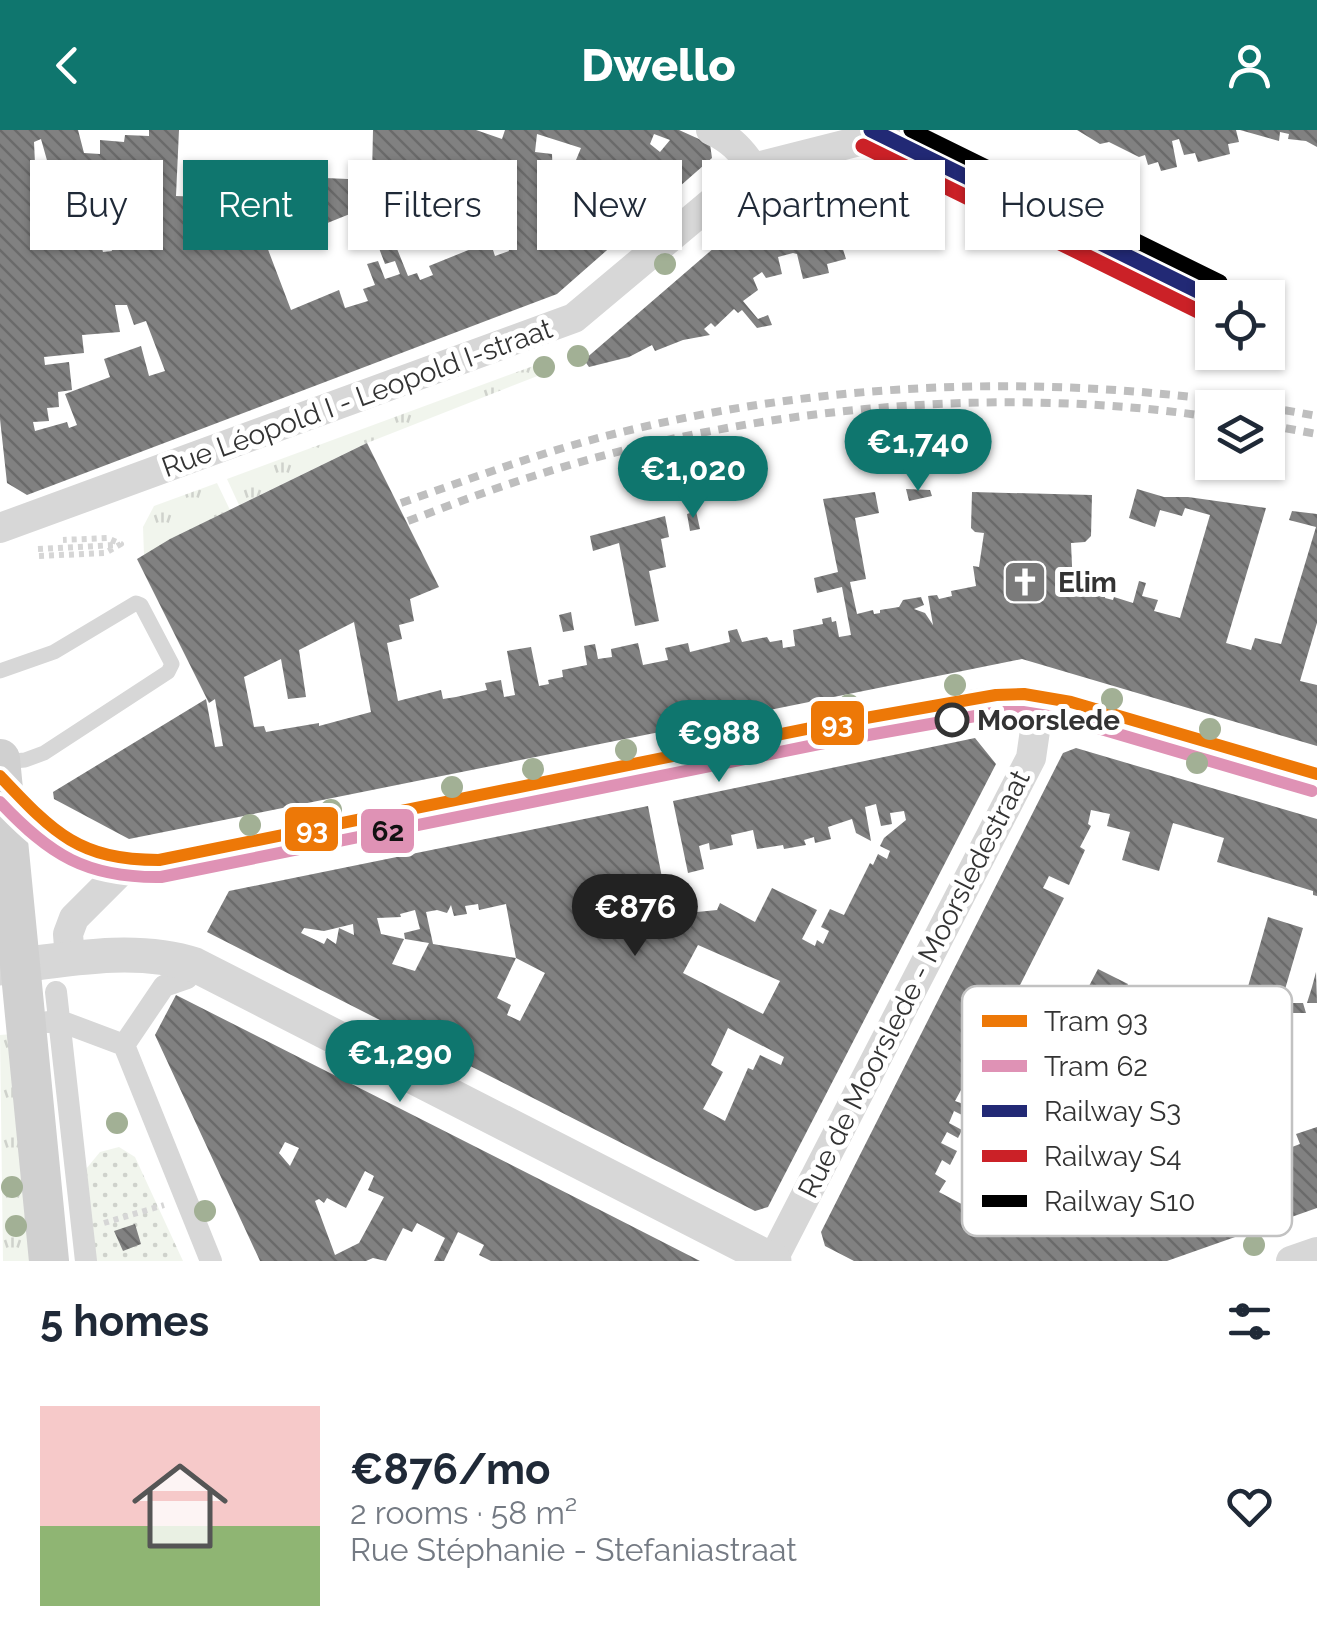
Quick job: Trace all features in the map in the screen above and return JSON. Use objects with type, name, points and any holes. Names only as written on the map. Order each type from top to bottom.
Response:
[{"type":"main road","points":[[0,760],[11,967],[49,1261]]},
{"type":"street","points":[[711,130],[726,137],[748,160]]},
{"type":"street","name":"Rue Léopold I - Leopold I-straat","points":[[782,160],[903,130]]},
{"type":"street","name":"Rue Léopold I - Leopold I-straat","points":[[0,528],[574,318],[702,211]]},
{"type":"street","points":[[86,1261],[52,1021],[74,918],[122,870],[174,864],[996,701],[1039,703],[1118,722],[1317,782]]},
{"type":"street","name":"Rue de Moorslede - Moorsledestraat","points":[[773,1261],[1030,758],[1039,703]]},
{"type":"street","points":[[11,967],[64,976],[168,956],[195,965],[773,1261]]},
{"type":"street","points":[[124,1045],[164,986],[187,978]]},
{"type":"street","points":[[52,1021],[124,1045]]},
{"type":"street","points":[[124,1045],[170,1203],[210,1261]]},
{"type":"street","points":[[1291,1261],[1317,1252]]},
{"type":"lane","points":[[0,671],[54,652],[136,602],[172,664],[168,672],[44,753],[25,760],[0,760]]},
{"type":"path","points":[[107,542],[121,544],[105,553],[37,549],[107,542]]},
{"type":"path","points":[[90,1227],[170,1203]]},
{"type":"green space","points":[[536,365],[540,375],[367,443],[239,505],[227,479]]},
{"type":"green space","points":[[217,483],[230,510],[144,555],[143,527],[154,506]]},
{"type":"green space","points":[[13,1034],[36,1261],[3,1261],[0,1035]]},
{"type":"green space","points":[[119,1147],[135,1157],[183,1261],[95,1261],[86,1169],[100,1152]]},
{"type":"building","points":[[0,130],[78,130],[84,153],[100,154],[100,140],[124,142],[125,135],[149,136],[149,130],[179,130],[176,196],[183,196],[183,250],[268,250],[291,310],[339,290],[345,308],[368,301],[363,289],[375,285],[367,264],[378,261],[385,279],[400,274],[395,261],[385,264],[380,250],[398,250],[408,276],[417,273],[420,280],[433,275],[429,266],[469,250],[493,250],[495,256],[517,250],[517,160],[372,160],[373,130],[476,130],[502,139],[505,130],[679,130],[710,144],[712,158],[702,160],[702,167],[682,184],[682,160],[576,160],[581,148],[537,134],[535,152],[552,154],[552,160],[537,160],[537,250],[607,250],[557,294],[27,495],[7,483],[0,419]],"holes":[[[654,134],[670,140],[660,152],[650,144]],[[115,305],[127,305],[134,325],[146,321],[165,371],[149,376],[141,346],[104,359],[110,377],[65,394],[77,425],[69,428],[67,422],[35,431],[33,422],[49,421],[47,408],[59,407],[58,392],[72,390],[69,362],[45,365],[44,357],[84,353],[82,335],[120,332]]]},
{"type":"building","points":[[1077,130],[1236,130],[1239,142],[1228,144],[1230,154],[1198,162],[1195,153],[1184,155],[1179,139],[1172,141],[1177,167],[1161,171],[1158,162],[1148,165],[1145,155],[1139,157],[1109,142],[1100,144]]},
{"type":"building","points":[[1240,130],[1317,130],[1317,147],[1288,139],[1289,134],[1280,132],[1279,141]]},
{"type":"building","points":[[328,178],[348,179],[348,215],[328,223]]},
{"type":"building","points":[[712,250],[843,250],[846,259],[827,264],[829,273],[803,279],[797,254],[793,253],[778,257],[782,274],[766,278],[762,272],[753,278],[758,290],[743,301],[758,319],[768,315],[772,325],[757,328],[742,310],[738,313],[734,309],[715,327],[711,323],[704,329],[710,335],[655,351],[652,345],[629,357],[589,367],[584,360]]},
{"type":"building","points":[[367,443],[439,587],[410,599],[414,621],[399,625],[402,639],[387,643],[398,701],[441,690],[443,699],[456,697],[487,690],[485,683],[501,680],[504,697],[515,695],[507,651],[531,647],[539,686],[563,677],[562,670],[587,665],[584,646],[595,644],[598,659],[612,657],[611,649],[638,643],[643,665],[668,660],[665,648],[688,643],[690,652],[730,642],[728,631],[737,629],[742,642],[767,637],[770,642],[782,640],[783,648],[795,646],[793,630],[823,624],[822,619],[831,617],[832,622],[836,621],[839,637],[851,635],[842,587],[817,593],[814,578],[838,572],[823,499],[875,492],[879,513],[855,518],[866,579],[850,582],[857,614],[873,610],[874,614],[880,613],[899,607],[903,600],[921,597],[924,605],[914,609],[925,613],[933,625],[928,596],[937,595],[939,599],[952,596],[951,591],[976,586],[973,566],[979,567],[984,533],[971,528],[972,492],[1092,495],[1091,536],[1085,542],[1071,543],[1073,588],[1080,591],[1082,583],[1106,591],[1105,598],[1133,603],[1139,581],[1146,583],[1142,596],[1158,600],[1154,611],[1180,618],[1210,515],[1185,508],[1182,516],[1160,510],[1155,527],[1129,518],[1137,489],[1164,497],[1266,508],[1226,643],[1251,650],[1255,638],[1281,644],[1316,527],[1289,520],[1292,511],[1317,514],[1317,623],[1300,681],[1317,685],[1317,746],[1022,659],[129,839],[54,799],[53,792],[206,699],[215,747],[223,746],[215,699],[209,703],[137,559]],"holes":[[[354,622],[371,712],[319,726],[266,732],[264,726],[254,727],[244,677],[281,659],[288,699],[306,697],[299,650]]]},
{"type":"building","points":[[906,489],[930,490],[932,496],[909,501]]},
{"type":"building","points":[[696,511],[700,529],[690,531],[687,514]]},
{"type":"building","points":[[665,516],[669,537],[661,539],[666,567],[649,571],[659,621],[635,626],[619,543],[593,551],[590,536]]},
{"type":"building","points":[[571,612],[574,630],[563,632],[559,615]]},
{"type":"building","points":[[975,738],[996,764],[768,1207],[755,1211],[207,932],[229,891],[648,806],[666,898],[692,891],[697,912],[717,910],[720,903],[755,922],[772,888],[817,910],[802,939],[815,946],[817,940],[823,944],[829,931],[821,927],[830,909],[844,915],[870,863],[873,865],[878,854],[887,859],[890,851],[880,846],[884,838],[906,820],[904,811],[890,813],[892,824],[881,826],[876,804],[865,807],[871,841],[856,833],[852,819],[828,827],[831,839],[815,843],[814,837],[804,840],[806,845],[784,849],[783,845],[757,849],[753,830],[731,835],[733,845],[710,850],[709,843],[699,846],[704,869],[688,873],[673,801]],"holes":[[[478,904],[479,910],[506,904],[516,958],[433,944],[426,912],[447,913],[451,905],[454,916],[467,914],[465,906]],[[415,910],[420,929],[404,933],[405,939],[429,943],[415,971],[392,964],[404,939],[381,934],[377,918],[401,917],[400,914]],[[353,924],[354,935],[339,928],[336,944],[327,938],[324,944],[301,933],[304,928],[324,931]],[[698,945],[780,981],[763,1014],[683,973]],[[516,958],[545,973],[520,1021],[507,1015],[511,1005],[497,998]],[[728,1028],[784,1057],[781,1065],[760,1055],[753,1070],[748,1068],[725,1121],[703,1109],[723,1072],[711,1065]]]},
{"type":"building","points":[[1076,748],[1317,819],[1317,896],[1313,891],[1217,862],[1224,838],[1173,823],[1159,871],[1122,860],[1130,832],[1107,826],[1110,814],[1091,810],[1091,826],[1080,847],[1085,850],[1069,885],[1049,876],[1043,888],[1064,898],[1020,986],[962,986],[962,1090],[955,1101],[962,1103],[962,1115],[954,1111],[949,1123],[962,1130],[958,1138],[947,1132],[941,1143],[957,1151],[950,1165],[942,1160],[935,1174],[946,1181],[939,1192],[962,1204],[962,1236],[1238,1236],[1167,1261],[854,1261],[825,1246],[821,1232],[1063,753]]},
{"type":"building","points":[[1268,917],[1303,928],[1286,986],[1248,986]]},
{"type":"building","points":[[1098,969],[1127,986],[1089,986]]},
{"type":"building","points":[[1316,972],[1317,1003],[1307,1003],[1312,987]]},
{"type":"building","points":[[176,995],[700,1261],[491,1261],[479,1255],[484,1245],[458,1232],[444,1261],[434,1261],[445,1238],[417,1223],[412,1232],[403,1228],[386,1261],[260,1261],[155,1035]],"holes":[[[285,1142],[299,1148],[290,1166],[279,1153]],[[365,1171],[374,1176],[368,1190],[384,1197],[359,1243],[335,1255],[315,1201],[324,1203],[327,1198],[346,1208]]]},
{"type":"building","points":[[1292,1003],[1303,1003],[1306,1013],[1292,1013]]},
{"type":"building","points":[[1317,1127],[1317,1208],[1292,1217],[1292,1147],[1300,1144],[1296,1134]]},
{"type":"building","points":[[135,1224],[141,1244],[123,1251],[114,1231]]},
{"type":"tram line","name":"93","points":[[0,776],[36,813],[69,839],[107,855],[159,860],[826,725],[996,695],[1024,694],[1071,702],[1317,774]]},
{"type":"tram line","name":"62","points":[[0,802],[36,836],[71,860],[111,873],[161,877],[829,742],[998,712],[1067,719],[1312,791]]},
{"type":"tram line","points":[[576,776],[687,768]]},
{"type":"railway","points":[[401,503],[536,456],[618,433],[704,414],[879,391],[1054,387],[1142,392],[1317,416]]},
{"type":"railway","points":[[408,521],[521,480],[617,452],[785,419],[958,403],[1129,407],[1195,415]]},
{"type":"railway","points":[[1285,428],[1317,434]]},
{"type":"rail line","name":"S3","points":[[871,130],[1195,290]]},
{"type":"rail line","name":"S10","points":[[911,130],[1216,280]]},
{"type":"rail line","name":"S4","points":[[863,146],[1195,310]]},
{"type":"place","name":"Elim","points":[[1025,582]]},
{"type":"place","name":"Moorslede","points":[[952,720]]}]
